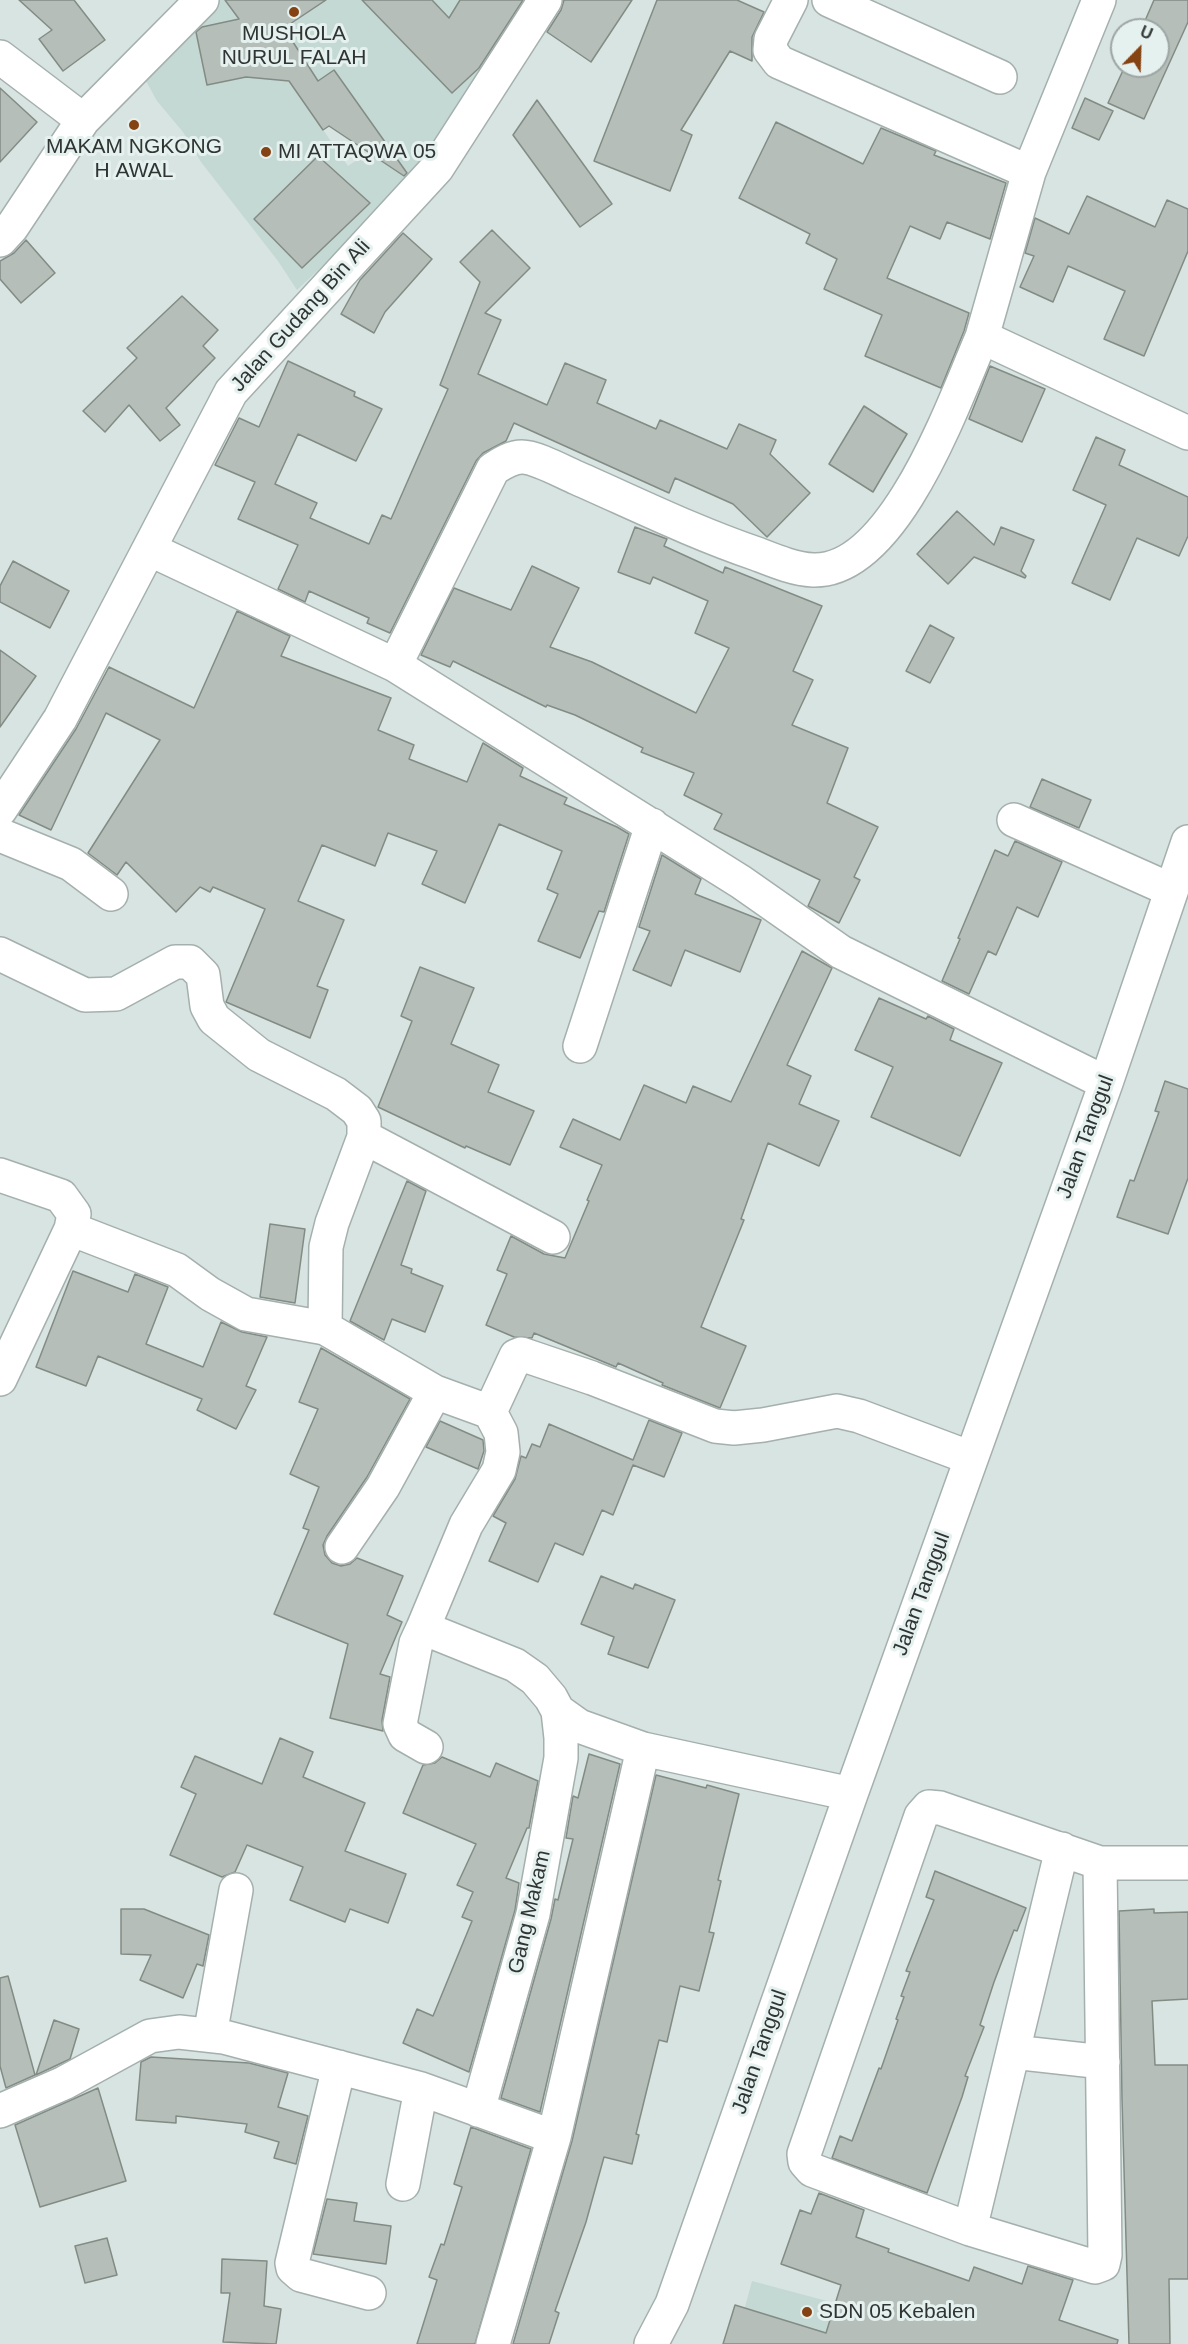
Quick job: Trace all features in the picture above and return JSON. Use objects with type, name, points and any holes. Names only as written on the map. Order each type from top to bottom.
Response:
[{"type":"street","points":[[0,240],[12,227],[83,120],[202,0]]},
{"type":"street","name":"Jalan Gudang Bin Ali","points":[[0,810],[60,719],[231,392],[437,168],[546,0]]},
{"type":"street","points":[[791,0],[771,39],[770,50],[779,62],[1029,172]]},
{"type":"street","points":[[829,0],[1000,77]]},
{"type":"street","points":[[395,665],[493,469],[512,459],[523,457],[556,469],[733,546],[795,568],[815,570],[834,567],[849,559],[881,534],[930,456],[982,338],[1029,172],[1099,0]]},
{"type":"street","points":[[0,57],[83,120]]},
{"type":"street","points":[[982,338],[1188,433]]},
{"type":"street","points":[[149,549],[395,665],[741,882],[841,952],[1106,1083]]},
{"type":"street","points":[[1014,820],[1170,890]]},
{"type":"street","points":[[580,1046],[652,825]]},
{"type":"street","points":[[0,835],[71,864],[111,894]]},
{"type":"street","name":"Jalan Tanggul","points":[[651,2344],[672,2304],[851,1794],[1106,1083],[1188,842]]},
{"type":"street","points":[[0,954],[85,995],[116,994],[175,962],[190,962],[203,975],[207,1006],[214,1019],[259,1054],[322,1086],[357,1110],[364,1121],[364,1137],[332,1223],[326,1247],[325,1328]]},
{"type":"street","points":[[364,1137],[553,1237]]},
{"type":"street","points":[[0,1175],[61,1196],[74,1214],[71,1229],[2,1372]]},
{"type":"street","points":[[71,1229],[177,1270],[210,1294],[246,1314],[325,1328],[435,1392],[490,1412],[501,1433],[503,1452],[499,1470],[466,1525],[416,1644],[399,1724],[405,1735],[426,1747]]},
{"type":"street","points":[[490,1412],[516,1356],[521,1354],[592,1378],[715,1426],[734,1428],[762,1425],[837,1411],[859,1416],[971,1458]]},
{"type":"street","points":[[342,1547],[383,1487],[435,1392]]},
{"type":"street","points":[[423,1628],[526,1671],[551,1698],[558,1712],[579,1725],[643,1749],[851,1794]]},
{"type":"street","name":"Gang Makam","points":[[478,2110],[533,1914],[561,1758],[558,1712]]},
{"type":"street","points":[[493,2344],[554,2138],[643,1749]]},
{"type":"street","points":[[1100,1863],[1105,2255],[1102,2264],[1095,2267],[970,2229],[812,2170],[805,2162],[804,2154],[921,1816],[929,1807],[940,1808],[1100,1863],[1188,1863]]},
{"type":"street","points":[[970,2229],[1062,1849]]},
{"type":"street","points":[[210,2035],[236,1890]]},
{"type":"street","points":[[0,2111],[64,2083],[150,2036],[179,2032],[224,2037],[421,2089],[554,2138]]},
{"type":"street","points":[[1013,2052],[1103,2062]]},
{"type":"street","points":[[339,2067],[292,2263],[293,2268],[301,2275],[369,2293]]},
{"type":"street","points":[[403,2184],[421,2089]]},
{"type":"shaded area","name":"MI ATTAQWA 05","points":[[212,0],[225,0],[279,71],[306,62],[266,0],[362,0],[453,93],[488,59],[432,0],[545,0],[423,171],[297,290],[278,261],[201,162],[183,132],[157,101],[146,81]],"holes":[[[334,71],[384,141],[348,166],[299,95]]]},
{"type":"shaded area","name":"SDN 05 Kebalen","points":[[752,2281],[988,2344],[735,2344]]},
{"type":"building","points":[[19,0],[74,0],[105,40],[63,71],[39,39],[52,30]]},
{"type":"building","points":[[225,0],[326,0],[284,28],[318,81],[334,70],[407,173],[404,176],[329,126],[323,130],[289,81],[246,77],[207,85],[196,32],[202,27],[239,19]]},
{"type":"building","points":[[362,0],[432,0],[449,18],[460,0],[523,0],[479,68],[452,93]]},
{"type":"building","points":[[564,0],[632,0],[591,62],[547,32],[561,10]]},
{"type":"building","points":[[657,0],[737,0],[764,12],[752,37],[752,61],[730,51],[681,130],[692,135],[670,191],[594,161]]},
{"type":"building","points":[[1154,0],[1188,0],[1188,22],[1170,62],[1170,18],[1146,18]]},
{"type":"building","points":[[1119,78],[1163,78],[1144,119],[1108,103]]},
{"type":"building","points":[[0,88],[37,122],[0,162]]},
{"type":"building","points":[[1085,98],[1113,111],[1099,140],[1072,128]]},
{"type":"building","points":[[537,100],[612,204],[580,227],[513,135]]},
{"type":"building","points":[[776,122],[863,164],[881,128],[936,151],[934,155],[1006,183],[990,239],[947,222],[940,239],[910,226],[887,278],[969,313],[941,388],[865,356],[882,315],[824,289],[837,259],[806,243],[810,234],[739,198]]},
{"type":"building","points":[[318,156],[370,203],[302,268],[254,219]]},
{"type":"building","points":[[1087,196],[1155,227],[1167,200],[1188,209],[1188,251],[1144,356],[1104,339],[1125,291],[1068,266],[1053,302],[1020,287],[1034,256],[1025,253],[1035,218],[1069,234]]},
{"type":"building","points":[[492,230],[530,268],[485,313],[501,320],[478,374],[547,405],[565,363],[606,380],[597,403],[656,429],[660,420],[727,449],[739,424],[776,440],[770,454],[810,493],[767,537],[733,504],[675,478],[669,493],[514,423],[506,441],[483,453],[476,461],[390,633],[367,623],[369,618],[309,591],[305,602],[278,589],[298,545],[238,519],[255,482],[215,465],[239,418],[259,427],[288,361],[355,392],[354,396],[382,409],[356,461],[298,434],[275,484],[317,503],[310,518],[369,544],[382,515],[391,519],[448,389],[440,385],[480,282],[460,262]]},
{"type":"building","points":[[403,233],[432,259],[385,312],[374,333],[341,314],[360,280]]},
{"type":"building","points":[[26,240],[55,273],[21,303],[0,279],[0,261],[14,253]]},
{"type":"building","points":[[182,296],[218,330],[203,346],[215,358],[166,408],[180,425],[160,441],[129,405],[105,432],[83,411],[137,358],[127,348]]},
{"type":"building","points":[[990,366],[1045,389],[1022,442],[969,419]]},
{"type":"building","points":[[864,406],[907,434],[873,492],[829,464]]},
{"type":"building","points":[[1096,437],[1125,450],[1119,465],[1188,497],[1188,536],[1179,556],[1137,538],[1110,600],[1072,583],[1106,505],[1073,490]]},
{"type":"building","points":[[957,511],[994,545],[1001,527],[1034,540],[1021,571],[1026,576],[1025,578],[974,557],[948,584],[917,554]]},
{"type":"building","points":[[635,527],[667,539],[664,546],[723,573],[725,567],[822,606],[793,671],[813,680],[792,725],[848,748],[827,803],[878,827],[854,877],[860,880],[839,923],[808,906],[820,880],[714,829],[722,814],[684,795],[694,773],[641,752],[643,748],[575,715],[547,705],[546,707],[453,661],[450,667],[421,655],[454,588],[511,610],[532,566],[579,588],[550,647],[592,662],[696,713],[729,648],[695,633],[708,601],[653,577],[650,584],[618,572]]},
{"type":"building","points":[[13,561],[69,591],[50,628],[0,602],[0,586]]},
{"type":"building","points":[[237,611],[290,636],[281,656],[391,698],[378,730],[414,745],[409,759],[467,782],[483,743],[523,768],[520,776],[567,798],[564,804],[629,834],[604,912],[599,911],[580,958],[538,941],[558,894],[547,889],[562,851],[499,824],[465,903],[422,884],[437,851],[388,833],[375,866],[322,845],[298,901],[344,920],[317,986],[328,990],[310,1038],[226,1002],[265,909],[213,887],[210,892],[200,887],[176,912],[126,862],[117,875],[88,853],[160,740],[106,713],[51,830],[19,815],[76,729],[109,667],[194,708]]},
{"type":"building","points":[[930,625],[954,638],[930,683],[906,671]]},
{"type":"building","points":[[0,650],[36,676],[0,727]]},
{"type":"building","points":[[1042,779],[1091,800],[1079,828],[1030,807]]},
{"type":"building","points":[[1015,841],[1062,862],[1038,917],[1017,907],[996,955],[988,951],[969,994],[942,981],[995,850],[1008,856]]},
{"type":"building","points":[[662,855],[701,879],[695,894],[761,920],[740,972],[685,950],[671,986],[633,970],[650,931],[639,927]]},
{"type":"building","points":[[802,951],[832,968],[787,1065],[811,1076],[799,1104],[839,1121],[819,1166],[768,1143],[741,1219],[744,1220],[701,1327],[746,1346],[720,1408],[662,1385],[663,1383],[618,1363],[616,1367],[534,1333],[532,1338],[514,1337],[486,1325],[507,1274],[497,1270],[511,1236],[544,1254],[565,1258],[602,1165],[560,1147],[573,1119],[620,1140],[644,1085],[686,1103],[693,1086],[731,1102]]},
{"type":"building","points":[[420,967],[474,988],[451,1044],[499,1065],[488,1092],[534,1111],[510,1165],[466,1146],[465,1148],[378,1107],[412,1021],[401,1016]]},
{"type":"building","points":[[879,998],[926,1019],[928,1016],[954,1029],[950,1040],[1002,1063],[960,1156],[871,1117],[893,1067],[855,1050]]},
{"type":"building","points":[[1165,1081],[1188,1089],[1188,1178],[1168,1234],[1117,1217],[1130,1180],[1134,1181],[1159,1112],[1155,1111]]},
{"type":"building","points":[[407,1181],[426,1191],[401,1265],[412,1269],[411,1273],[443,1286],[425,1332],[392,1319],[384,1340],[350,1321]]},
{"type":"building","points":[[270,1224],[305,1229],[295,1303],[260,1297]]},
{"type":"building","points":[[73,1271],[128,1292],[135,1274],[168,1287],[146,1344],[203,1367],[221,1322],[242,1332],[267,1337],[246,1386],[256,1390],[236,1429],[197,1410],[202,1399],[98,1356],[86,1386],[36,1367]]},
{"type":"building","points":[[321,1348],[410,1399],[367,1477],[323,1545],[325,1555],[332,1563],[341,1566],[350,1564],[357,1558],[403,1576],[387,1615],[402,1622],[380,1674],[390,1677],[382,1720],[383,1731],[330,1718],[348,1644],[274,1614],[309,1530],[303,1528],[319,1487],[290,1474],[318,1409],[299,1402]]},
{"type":"building","points":[[649,1420],[682,1433],[664,1477],[633,1465],[613,1515],[602,1510],[583,1555],[555,1543],[538,1582],[489,1561],[506,1523],[493,1516],[515,1479],[521,1456],[526,1458],[532,1444],[540,1447],[549,1424],[633,1460]]},
{"type":"building","points":[[440,1421],[483,1440],[484,1451],[478,1469],[426,1447]]},
{"type":"building","points":[[601,1576],[633,1589],[635,1584],[675,1600],[648,1668],[608,1654],[614,1637],[581,1624]]},
{"type":"building","points":[[280,1738],[313,1752],[303,1777],[365,1803],[345,1851],[406,1874],[388,1923],[350,1909],[345,1922],[290,1900],[303,1867],[247,1845],[235,1872],[222,1877],[170,1855],[196,1794],[181,1787],[195,1756],[262,1784]]},
{"type":"building","points":[[589,1754],[620,1764],[540,2112],[501,2098],[555,1899],[558,1900],[573,1839],[566,1838],[573,1796],[578,1798]]},
{"type":"building","points":[[442,1757],[490,1777],[496,1763],[538,1781],[529,1828],[527,1828],[506,1878],[519,1883],[515,1910],[469,2072],[403,2043],[417,2009],[433,2016],[472,1921],[462,1917],[473,1892],[457,1885],[476,1844],[403,1813],[423,1765],[435,1763]]},
{"type":"building","points":[[656,1775],[739,1794],[718,1880],[721,1881],[709,1932],[714,1933],[699,1991],[680,1986],[667,2042],[659,2040],[636,2134],[639,2135],[632,2164],[604,2157],[586,2222],[555,2311],[559,2313],[549,2344],[513,2344],[572,2141]]},
{"type":"building","points":[[935,1871],[1026,1908],[1017,1931],[1014,1930],[994,1982],[980,2025],[984,2027],[965,2076],[968,2077],[962,2097],[927,2193],[832,2158],[840,2136],[852,2141],[879,2068],[881,2069],[904,1997],[901,1996],[910,1972],[906,1971],[934,1900],[926,1897]]},
{"type":"building","points":[[121,1909],[144,1909],[209,1935],[203,1966],[197,1964],[183,1998],[140,1980],[151,1955],[121,1954]]},
{"type":"building","points":[[1154,1909],[1154,1913],[1188,1912],[1188,1999],[1152,2001],[1155,2065],[1188,2065],[1188,2279],[1169,2279],[1170,2344],[1129,2344],[1119,1911]]},
{"type":"building","points":[[8,1976],[35,2075],[6,2088],[0,2066],[0,1978]]},
{"type":"building","points":[[54,2020],[79,2029],[70,2059],[36,2075]]},
{"type":"building","points":[[151,2057],[249,2063],[288,2073],[278,2107],[308,2116],[296,2164],[274,2158],[279,2142],[245,2132],[247,2124],[176,2116],[176,2123],[136,2120],[141,2062]]},
{"type":"building","points":[[98,2088],[126,2181],[40,2207],[15,2125]]},
{"type":"building","points":[[471,2127],[531,2149],[475,2344],[417,2344],[437,2280],[429,2277],[441,2244],[444,2245],[462,2187],[454,2184]]},
{"type":"building","points":[[819,2193],[864,2210],[856,2237],[889,2249],[888,2252],[969,2281],[974,2267],[1022,2284],[1028,2266],[1073,2280],[1059,2320],[1118,2340],[1117,2344],[723,2344],[735,2305],[826,2333],[841,2285],[781,2264],[800,2210],[811,2214]]},
{"type":"building","points":[[327,2199],[357,2203],[354,2221],[391,2226],[386,2264],[313,2254]]},
{"type":"building","points":[[107,2238],[117,2275],[85,2283],[75,2246]]},
{"type":"building","points":[[222,2259],[267,2261],[264,2306],[281,2309],[276,2344],[223,2342],[230,2293],[221,2293]]},
{"type":"place","name":"MUSHOLA NURUL FALAH","points":[[294,12]]},
{"type":"place","name":"MAKAM NGKONG H AWAL","points":[[134,125]]},
{"type":"place","name":"MI ATTAQWA 05","points":[[266,152]]},
{"type":"place","name":"SDN 05 Kebalen","points":[[807,2312]]}]
